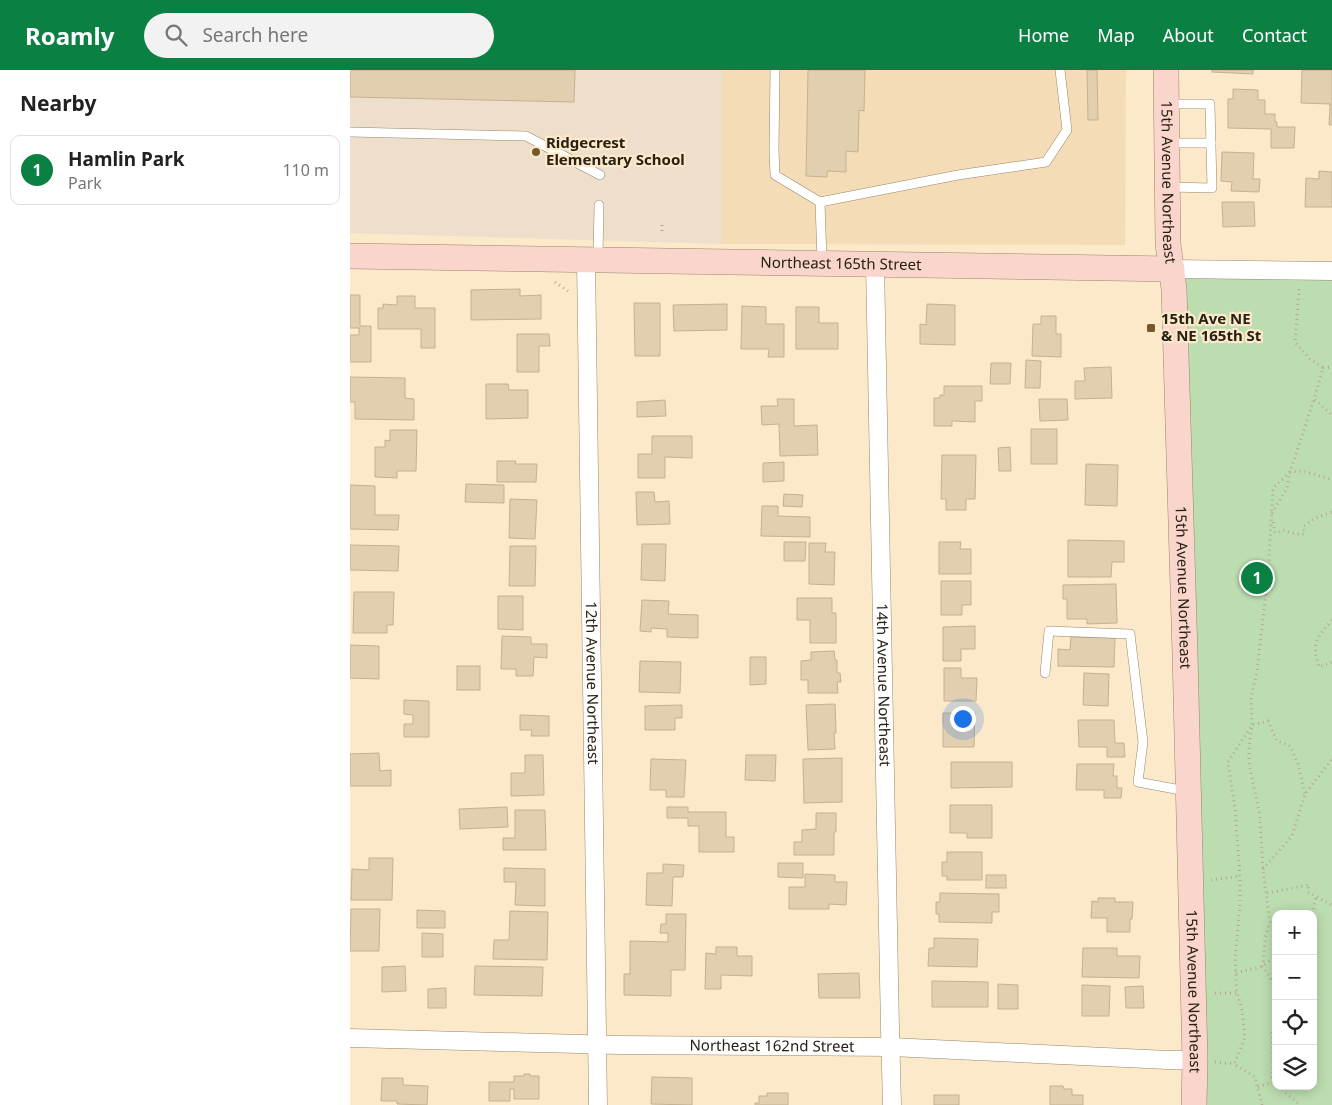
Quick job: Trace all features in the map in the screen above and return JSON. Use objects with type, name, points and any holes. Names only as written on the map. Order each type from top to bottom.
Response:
[{"type":"main road","name":"15th Avenue Northeast","points":[[1166,70],[1168,244],[1174,289],[1189,791],[1195,1060],[1194,1105]]},
{"type":"main road","name":"Northeast 165th Street","points":[[350,256],[1172,269]]},
{"type":"street","name":"12th Avenue Northeast","points":[[592,261],[598,1105]]},
{"type":"street","name":"14th Avenue Northeast","points":[[876,265],[892,1105]]},
{"type":"street","name":"Northeast 165th Street","points":[[1172,269],[1332,271]]},
{"type":"street","name":"Northeast 162nd Street","points":[[350,1038],[891,1048],[1195,1060]]},
{"type":"lane","points":[[775,70],[775,175],[820,202],[958,175],[1046,162],[1067,130],[1060,70]]},
{"type":"lane","points":[[1166,104],[1210,104],[1211,143],[1212,188],[1168,187]]},
{"type":"lane","points":[[350,132],[526,136],[600,175]]},
{"type":"lane","points":[[1167,143],[1211,143]]},
{"type":"lane","points":[[820,202],[822,264]]},
{"type":"lane","points":[[592,261],[599,205]]},
{"type":"lane","points":[[1045,672],[1050,632],[1130,634],[1143,742],[1138,782],[1189,791]]},
{"type":"path","points":[[662,226],[662,231]]},
{"type":"path","points":[[1300,270],[1295,342],[1310,359],[1323,368],[1332,367]]},
{"type":"path","points":[[548,276],[569,292]]},
{"type":"path","points":[[1323,368],[1290,472],[1288,488],[1272,514],[1275,533],[1283,530],[1295,534],[1304,534],[1303,527],[1315,518],[1332,512]]},
{"type":"path","points":[[1314,399],[1332,416]]},
{"type":"path","points":[[1272,981],[1263,966],[1265,938],[1270,922],[1263,870],[1260,817],[1250,762],[1250,747],[1252,699],[1268,575],[1273,488],[1290,472],[1304,471],[1332,480]]},
{"type":"path","points":[[1332,620],[1317,638],[1314,653],[1319,667],[1332,662]]},
{"type":"path","points":[[1262,1105],[1255,1077],[1234,1064],[1245,1038],[1242,1010],[1237,993],[1235,960],[1240,904],[1240,876],[1235,808],[1228,762],[1252,725],[1268,721],[1277,740],[1290,746],[1298,764],[1304,794]]},
{"type":"path","points":[[1263,870],[1292,836],[1304,794],[1332,759]]},
{"type":"path","points":[[1190,882],[1240,876]]},
{"type":"path","points":[[1267,893],[1309,885],[1308,892],[1332,905]]},
{"type":"path","points":[[1313,910],[1316,897]]},
{"type":"path","points":[[1236,973],[1263,966],[1275,955]]},
{"type":"path","points":[[1258,1087],[1272,1085]]},
{"type":"path","points":[[1282,1090],[1300,1105]]},
{"type":"shaded area","name":"Ridgecrest Elementary School","points":[[350,70],[722,70],[722,244],[350,233]]},
{"type":"shaded area","points":[[722,70],[1126,70],[1125,245],[722,244]]},
{"type":"green space","points":[[1172,269],[1332,274],[1332,1105],[1194,1105]]},
{"type":"building","points":[[350,70],[575,70],[574,102],[350,97]]},
{"type":"building","points":[[808,70],[865,70],[864,111],[859,110],[858,152],[846,151],[846,172],[827,171],[827,177],[806,176]]},
{"type":"building","points":[[1087,70],[1097,70],[1098,120],[1088,120]]},
{"type":"building","points":[[1212,70],[1253,70],[1253,74],[1212,72]]},
{"type":"building","points":[[1302,70],[1332,70],[1332,125],[1329,125],[1330,104],[1301,103]]},
{"type":"building","points":[[1233,89],[1258,90],[1258,100],[1265,100],[1265,114],[1275,114],[1277,127],[1295,127],[1294,148],[1271,148],[1271,129],[1228,128],[1228,99],[1233,99]]},
{"type":"building","points":[[1222,152],[1254,153],[1253,179],[1260,179],[1259,192],[1231,191],[1232,182],[1221,181]]},
{"type":"building","points":[[1319,171],[1332,172],[1332,207],[1305,207],[1306,178],[1319,179]]},
{"type":"building","points":[[1222,202],[1254,202],[1255,226],[1223,227]]},
{"type":"building","points":[[520,289],[520,296],[541,295],[541,319],[471,320],[471,290]]},
{"type":"building","points":[[350,295],[360,295],[360,326],[371,326],[371,362],[350,362],[350,335],[359,335],[359,328],[350,328]]},
{"type":"building","points":[[397,296],[415,296],[415,308],[435,308],[435,348],[421,348],[421,329],[378,329],[378,308],[383,308],[383,304],[397,305]]},
{"type":"building","points":[[634,303],[660,303],[660,356],[635,356]]},
{"type":"building","points":[[727,304],[727,330],[674,331],[673,305]]},
{"type":"building","points":[[927,304],[955,305],[955,345],[920,344],[920,324],[926,325]]},
{"type":"building","points":[[742,306],[766,307],[766,324],[784,324],[784,357],[768,357],[769,349],[741,349]]},
{"type":"building","points":[[796,307],[819,307],[819,323],[838,323],[838,349],[796,349]]},
{"type":"building","points":[[1041,316],[1056,316],[1056,334],[1061,334],[1061,357],[1032,356],[1033,324],[1041,324]]},
{"type":"building","points":[[517,334],[549,334],[550,346],[539,346],[539,372],[517,372]]},
{"type":"building","points":[[1026,360],[1041,361],[1040,388],[1025,388]]},
{"type":"building","points":[[991,363],[1011,363],[1010,384],[990,384]]},
{"type":"building","points":[[1111,367],[1112,398],[1075,399],[1075,381],[1085,381],[1084,368]]},
{"type":"building","points":[[350,377],[405,378],[405,398],[414,399],[414,420],[355,419],[355,402],[350,402]]},
{"type":"building","points":[[486,384],[508,384],[509,390],[528,390],[528,418],[486,419]]},
{"type":"building","points":[[944,386],[982,386],[982,401],[975,401],[975,422],[952,421],[952,426],[934,426],[934,398],[940,398],[940,395],[944,395]]},
{"type":"building","points":[[777,399],[794,399],[794,426],[817,425],[818,455],[780,456],[779,424],[762,425],[761,406],[778,406]]},
{"type":"building","points":[[1039,399],[1067,399],[1068,420],[1040,421]]},
{"type":"building","points":[[665,400],[666,416],[637,417],[637,402]]},
{"type":"building","points":[[1031,429],[1057,429],[1057,464],[1031,464]]},
{"type":"building","points":[[390,430],[417,430],[416,471],[397,471],[397,478],[375,477],[375,447],[385,447],[385,440],[390,441]]},
{"type":"building","points":[[652,436],[692,436],[692,458],[665,457],[665,478],[638,478],[638,454],[652,454]]},
{"type":"building","points":[[1010,447],[1011,471],[999,471],[998,448]]},
{"type":"building","points":[[942,455],[976,455],[975,499],[966,499],[966,510],[946,510],[946,499],[941,499]]},
{"type":"building","points":[[497,461],[516,461],[515,464],[537,464],[536,482],[497,482]]},
{"type":"building","points":[[784,462],[784,481],[763,482],[763,463]]},
{"type":"building","points":[[1086,464],[1118,465],[1117,506],[1085,505]]},
{"type":"building","points":[[466,484],[504,485],[504,503],[465,502]]},
{"type":"building","points":[[350,485],[375,486],[375,515],[399,515],[398,530],[350,529]]},
{"type":"building","points":[[636,492],[654,492],[655,502],[669,501],[670,524],[637,525]]},
{"type":"building","points":[[784,494],[803,495],[802,507],[783,506]]},
{"type":"building","points":[[510,499],[537,500],[535,539],[509,538]]},
{"type":"building","points":[[762,506],[778,506],[778,516],[810,517],[810,537],[761,536]]},
{"type":"building","points":[[1068,540],[1124,541],[1124,562],[1112,562],[1111,577],[1068,577]]},
{"type":"building","points":[[784,542],[806,542],[805,561],[784,561]]},
{"type":"building","points":[[939,542],[961,542],[960,549],[971,549],[971,574],[939,574]]},
{"type":"building","points":[[809,543],[826,543],[825,552],[835,552],[834,585],[809,584]]},
{"type":"building","points":[[642,544],[666,544],[665,581],[641,580]]},
{"type":"building","points":[[350,545],[399,546],[398,571],[350,570]]},
{"type":"building","points":[[510,546],[536,546],[535,586],[509,586]]},
{"type":"building","points":[[941,581],[971,581],[971,605],[962,605],[962,615],[941,615]]},
{"type":"building","points":[[1116,584],[1117,623],[1087,624],[1087,619],[1067,619],[1067,599],[1063,599],[1063,585]]},
{"type":"building","points":[[354,592],[394,592],[393,625],[387,625],[387,633],[353,633]]},
{"type":"building","points":[[498,596],[523,596],[523,630],[498,629]]},
{"type":"building","points":[[797,598],[832,598],[832,613],[836,613],[836,643],[810,643],[810,620],[797,620]]},
{"type":"building","points":[[642,600],[669,601],[668,614],[698,615],[698,638],[667,637],[667,629],[651,628],[651,632],[640,631]]},
{"type":"building","points":[[975,626],[975,649],[961,649],[961,661],[943,661],[943,627]]},
{"type":"building","points":[[502,636],[531,637],[531,644],[547,644],[547,658],[534,657],[533,676],[516,676],[516,669],[501,669]]},
{"type":"building","points":[[1071,637],[1115,638],[1114,667],[1058,666],[1058,649],[1070,650]]},
{"type":"building","points":[[350,645],[379,646],[379,679],[350,678]]},
{"type":"building","points":[[834,651],[835,660],[837,660],[837,673],[840,673],[841,682],[837,682],[838,693],[808,693],[808,680],[801,680],[801,661],[811,660],[811,652]]},
{"type":"building","points":[[750,657],[766,657],[766,684],[750,685]]},
{"type":"building","points":[[640,661],[681,662],[680,693],[639,692]]},
{"type":"building","points":[[457,666],[480,666],[480,690],[457,690]]},
{"type":"building","points":[[944,668],[961,668],[961,678],[977,678],[976,701],[944,701]]},
{"type":"building","points":[[1084,673],[1109,674],[1108,706],[1083,705]]},
{"type":"building","points":[[404,700],[429,701],[429,737],[404,737],[404,724],[413,724],[413,715],[404,714]]},
{"type":"building","points":[[835,704],[835,749],[808,750],[806,705]]},
{"type":"building","points":[[682,705],[682,718],[675,718],[675,730],[645,730],[645,706]]},
{"type":"building","points":[[943,713],[975,713],[974,747],[943,747]]},
{"type":"building","points":[[520,715],[549,716],[549,736],[531,736],[532,730],[520,730]]},
{"type":"building","points":[[1078,720],[1114,720],[1115,743],[1124,743],[1125,757],[1107,757],[1107,747],[1079,747]]},
{"type":"building","points":[[379,753],[380,771],[391,770],[391,786],[350,786],[350,754]]},
{"type":"building","points":[[525,755],[543,755],[544,795],[511,796],[511,773],[525,773]]},
{"type":"building","points":[[746,755],[776,755],[775,781],[745,780]]},
{"type":"building","points":[[842,758],[842,802],[804,803],[803,759]]},
{"type":"building","points":[[651,759],[686,760],[684,797],[666,797],[666,790],[650,790]]},
{"type":"building","points":[[951,762],[1012,762],[1012,787],[951,788]]},
{"type":"building","points":[[1077,764],[1114,764],[1113,776],[1117,776],[1117,788],[1122,788],[1121,798],[1104,798],[1104,790],[1076,790]]},
{"type":"building","points":[[950,805],[992,805],[992,838],[967,838],[967,833],[950,833]]},
{"type":"building","points":[[507,807],[508,827],[460,829],[459,809]]},
{"type":"building","points":[[667,807],[688,807],[688,812],[726,812],[726,837],[734,837],[734,852],[699,852],[699,826],[688,826],[688,818],[667,818]]},
{"type":"building","points":[[515,810],[545,810],[546,850],[503,850],[503,838],[515,838]]},
{"type":"building","points":[[816,813],[836,813],[834,855],[794,855],[794,842],[802,842],[802,830],[816,829]]},
{"type":"building","points":[[947,852],[982,852],[982,880],[947,880],[947,876],[942,876],[942,862],[947,862]]},
{"type":"building","points":[[369,858],[393,858],[392,900],[351,900],[352,869],[369,870]]},
{"type":"building","points":[[778,863],[803,863],[803,878],[778,877]]},
{"type":"building","points":[[663,864],[684,865],[683,877],[673,877],[672,906],[646,905],[647,873],[663,873]]},
{"type":"building","points":[[504,868],[545,869],[545,906],[515,905],[516,882],[504,882]]},
{"type":"building","points":[[805,874],[835,875],[835,882],[847,882],[846,905],[829,904],[829,909],[789,909],[789,887],[805,887]]},
{"type":"building","points":[[986,875],[1006,875],[1006,888],[986,888]]},
{"type":"building","points":[[940,893],[999,894],[999,912],[992,912],[992,923],[939,922],[939,914],[936,914],[936,902],[940,902]]},
{"type":"building","points":[[1098,898],[1115,898],[1115,902],[1133,902],[1130,932],[1107,932],[1107,918],[1091,918],[1092,901],[1098,902]]},
{"type":"building","points":[[351,909],[380,909],[379,951],[350,951]]},
{"type":"building","points":[[417,910],[445,911],[445,928],[417,928]]},
{"type":"building","points":[[510,911],[548,912],[547,960],[493,959],[494,940],[509,940]]},
{"type":"building","points":[[666,914],[686,914],[685,970],[671,970],[671,996],[624,995],[624,974],[630,974],[630,941],[668,942],[668,933],[660,933],[661,924],[666,924]]},
{"type":"building","points":[[422,933],[443,934],[443,957],[422,957]]},
{"type":"building","points":[[934,938],[978,939],[977,967],[928,966],[929,948],[934,948]]},
{"type":"building","points":[[716,947],[737,947],[737,956],[752,956],[752,976],[721,975],[721,989],[705,989],[706,953],[716,954]]},
{"type":"building","points":[[1083,948],[1117,948],[1117,956],[1140,956],[1139,978],[1082,977]]},
{"type":"building","points":[[405,966],[406,991],[382,992],[382,967]]},
{"type":"building","points":[[475,966],[543,967],[542,996],[474,995]]},
{"type":"building","points":[[859,973],[860,998],[819,998],[818,974]]},
{"type":"building","points":[[932,981],[988,982],[988,1007],[932,1007]]},
{"type":"building","points":[[998,984],[1018,985],[1018,1009],[998,1009]]},
{"type":"building","points":[[1082,985],[1110,986],[1109,1016],[1082,1016]]},
{"type":"building","points":[[1143,986],[1144,1008],[1126,1008],[1125,987]]},
{"type":"building","points":[[446,988],[446,1008],[428,1008],[428,989]]},
{"type":"building","points":[[524,1074],[539,1076],[539,1099],[514,1099],[514,1089],[510,1089],[510,1101],[489,1101],[489,1082],[514,1082],[514,1076],[524,1076]]},
{"type":"building","points":[[652,1077],[692,1078],[692,1105],[651,1104]]},
{"type":"building","points":[[382,1078],[403,1078],[403,1085],[428,1086],[427,1105],[397,1104],[397,1101],[381,1101]]},
{"type":"building","points":[[1050,1086],[1063,1086],[1064,1089],[1072,1089],[1072,1095],[1083,1095],[1083,1105],[1050,1105]]},
{"type":"building","points":[[767,1093],[788,1093],[788,1105],[755,1105],[755,1103],[759,1103],[759,1096],[767,1096]]},
{"type":"building","points":[[934,1095],[959,1095],[959,1105],[934,1105]]},
{"type":"place","name":"Ridgecrest Elementary School","points":[[536,152]]},
{"type":"place","name":"15th Ave NE & NE 165th St","points":[[1151,328]]},
{"type":"place","name":"Hamlin Park","points":[[1257,578]]}]
